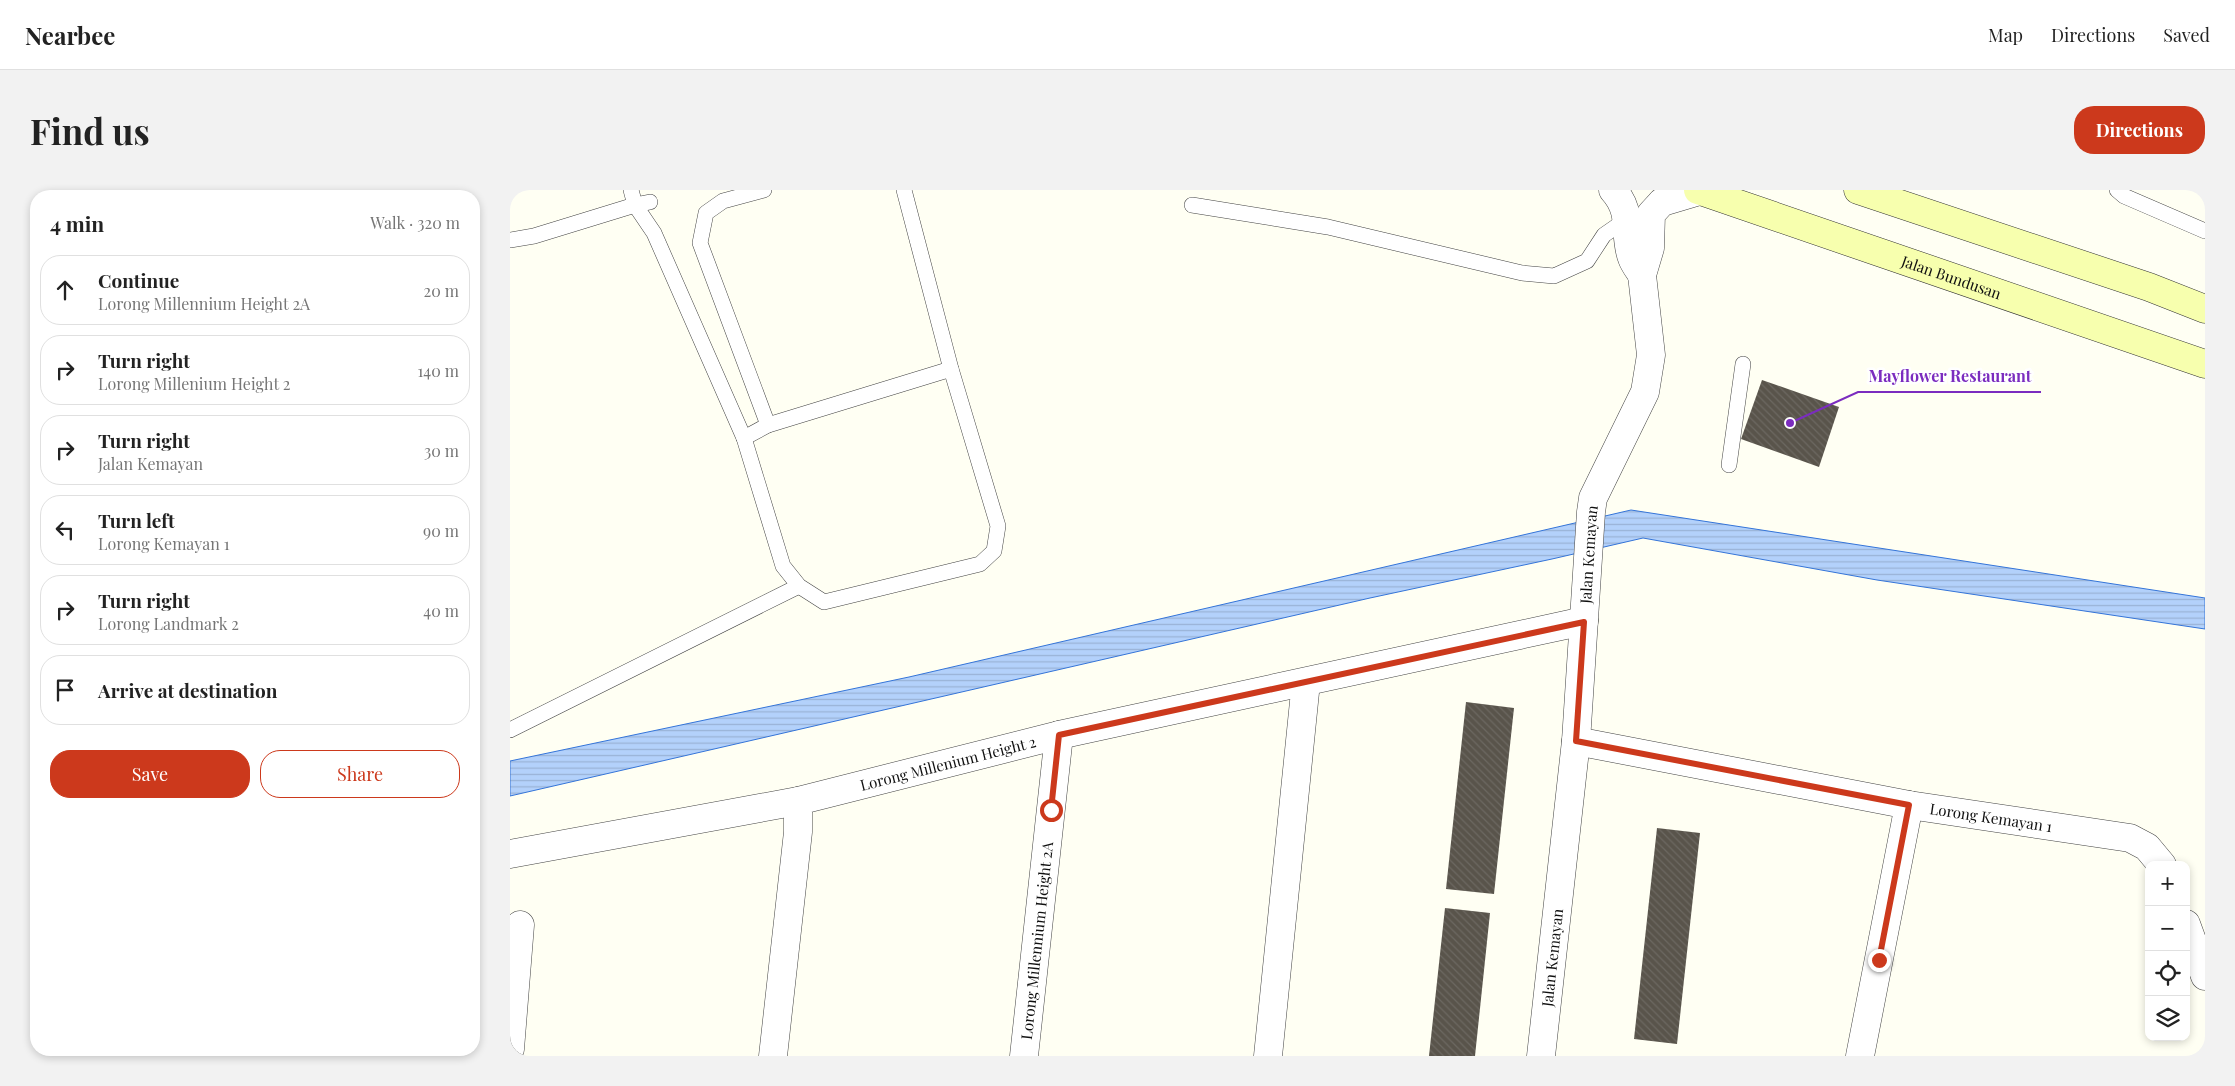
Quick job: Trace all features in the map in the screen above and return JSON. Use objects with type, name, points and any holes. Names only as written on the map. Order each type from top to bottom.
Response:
[{"type":"main road","name":"Jalan Bundusan","points":[[1698,190],[2205,364]]},
{"type":"main road","points":[[1858,190],[2140,284],[2205,309]]},
{"type":"street","points":[[1613,190],[1619,196],[1627,219],[1632,258],[1642,275]]},
{"type":"street","points":[[1642,275],[1650,248],[1651,214],[1662,202],[1698,190]]},
{"type":"street","name":"Jalan Kemayan","points":[[1541,1056],[1576,741],[1591,512],[1593,498],[1645,392],[1651,355],[1642,275]]},
{"type":"street","name":"Lorong Millenium Height 2","points":[[510,854],[798,801],[1059,735],[1584,622]]},
{"type":"street","points":[[1268,1056],[1306,682]]},
{"type":"street","name":"Lorong Millennium Height 2A","points":[[1024,1056],[1059,735]]},
{"type":"street","name":"Lorong Kemayan 1","points":[[1576,741],[1909,805],[2130,838],[2147,847],[2159,861]]},
{"type":"street","points":[[773,1056],[798,832],[798,801]]},
{"type":"street","points":[[1860,1056],[1909,805]]},
{"type":"street","points":[[510,1049],[520,925]]},
{"type":"street","points":[[2190,935],[2205,976]]},
{"type":"lane","points":[[631,190],[634,205],[654,233],[744,438],[783,566],[799,586],[824,602],[980,564],[994,551],[998,526],[950,369],[904,190]]},
{"type":"lane","points":[[764,190],[723,201],[706,213],[700,243],[768,424]]},
{"type":"lane","points":[[2117,190],[2124,196],[2205,231]]},
{"type":"lane","points":[[510,240],[534,236],[634,205],[650,196],[654,233]]},
{"type":"lane","points":[[1192,205],[1328,227],[1522,273],[1554,276],[1587,261],[1604,235],[1627,219]]},
{"type":"lane","points":[[1729,465],[1743,364]]},
{"type":"lane","points":[[744,438],[768,424],[950,369]]},
{"type":"lane","points":[[510,730],[799,586]]},
{"type":"water","points":[[1631,510],[2205,598],[2205,629],[1877,580],[1643,538],[1370,598],[510,796],[510,761],[909,677]]},
{"type":"building","points":[[1762,380],[1839,407],[1819,467],[1741,439]]},
{"type":"building","points":[[1466,702],[1514,708],[1494,894],[1446,889]]},
{"type":"building","points":[[1657,828],[1700,833],[1677,1044],[1634,1039]]},
{"type":"building","points":[[1445,908],[1490,913],[1475,1056],[1429,1056]]},
{"type":"place","name":"Mayflower Restaurant","points":[[1790,423]]},
{"type":"route","points":[[1051,810],[1059,735],[1584,622],[1576,741],[1909,805],[1879,960]]}]
